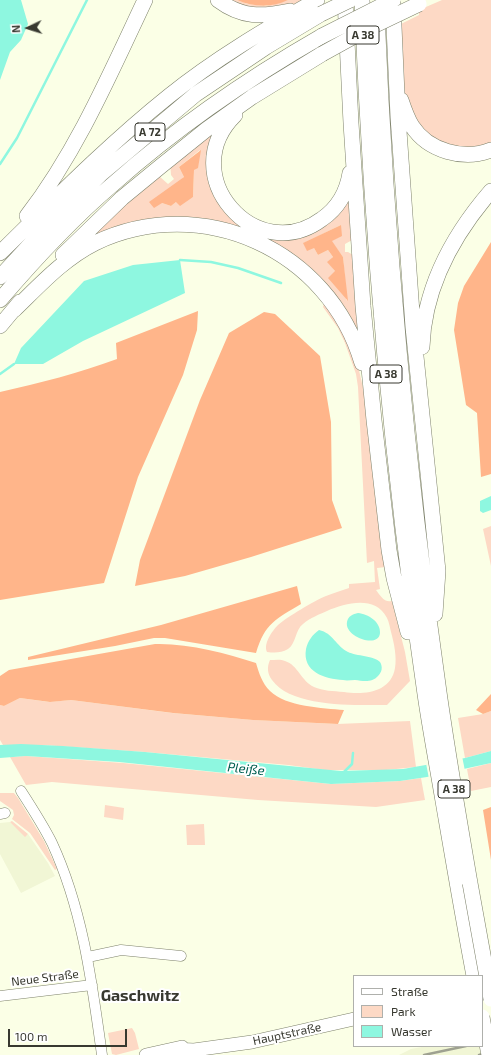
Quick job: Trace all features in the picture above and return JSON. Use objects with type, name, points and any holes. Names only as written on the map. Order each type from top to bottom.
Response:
[{"type":"highway","points":[[0,251],[40,199],[70,152],[97,101],[145,0]]},
{"type":"highway","points":[[218,0],[232,9],[258,16],[271,15],[311,4]]},
{"type":"highway","points":[[345,0],[352,146],[363,306],[388,542],[394,578],[407,631],[422,677]]},
{"type":"highway","name":"A 72","points":[[0,277],[37,237],[102,173],[196,94],[266,47],[321,14],[350,0]]},
{"type":"highway","name":"A 38","points":[[362,0],[377,271],[405,550],[422,677],[432,695],[491,999]]},
{"type":"highway","name":"A 38","points":[[377,0],[380,77],[392,272],[412,481],[432,638],[432,695],[474,975]]},
{"type":"highway","points":[[393,0],[396,82],[412,319],[438,572],[432,638]]},
{"type":"highway","name":"A 72","points":[[0,300],[68,226],[111,185],[158,146],[242,85],[275,64],[322,36],[393,0]]},
{"type":"highway","points":[[0,326],[67,251],[122,198],[207,129],[252,97],[322,54],[371,27],[423,2]]},
{"type":"highway","points":[[0,251],[139,120],[169,96],[234,49],[311,4]]},
{"type":"highway","points":[[396,82],[409,120],[418,133],[427,141],[445,150],[462,154],[480,153],[491,150]]},
{"type":"highway","points":[[252,97],[223,130],[216,144],[213,162],[216,181],[223,198],[237,215],[256,227],[273,232],[291,232],[309,227],[324,218],[337,205],[346,190],[350,172],[352,146]]},
{"type":"highway","points":[[421,410],[422,345],[426,317],[433,288],[444,259],[452,244],[470,216],[491,191]]},
{"type":"highway","points":[[14,310],[44,280],[68,259],[110,237],[140,229],[172,225],[203,226],[234,233],[263,245],[290,260],[313,280],[333,303],[346,322],[356,342],[365,371],[373,409]]},
{"type":"highway","points":[[483,1022],[489,1055]]},
{"type":"main road","name":"Hauptstraße","points":[[146,1055],[173,1050],[194,1050],[264,1040],[353,1020]]},
{"type":"street","points":[[21,791],[42,825],[61,864],[73,900],[88,957],[102,1055]]},
{"type":"street","points":[[88,957],[121,950],[181,956]]},
{"type":"street","name":"Neue Straße","points":[[0,996],[92,985]]},
{"type":"shaded area","points":[[237,0],[288,0],[282,3],[262,6]]},
{"type":"shaded area","points":[[201,150],[198,168],[194,170],[193,197],[180,206],[176,202],[171,206],[162,203],[154,208],[149,202],[184,177],[179,167]]},
{"type":"shaded area","points":[[341,225],[342,236],[332,241],[343,257],[348,301],[328,278],[335,271],[327,262],[333,257],[328,250],[318,255],[314,248],[307,251],[303,243]]},
{"type":"shaded area","points":[[491,242],[491,474],[481,477],[477,413],[466,405],[454,330],[458,303],[464,286]]},
{"type":"shaded area","points":[[198,311],[197,330],[183,375],[138,477],[104,583],[0,600],[0,392],[88,369],[117,359],[116,343]]},
{"type":"shaded area","points":[[264,312],[275,314],[320,356],[331,422],[332,500],[342,528],[185,576],[135,586],[140,560],[200,400],[229,333]]},
{"type":"shaded area","points":[[297,586],[301,604],[272,623],[263,635],[256,653],[165,638],[154,638],[28,660],[28,657],[161,625]]},
{"type":"shaded area","points":[[155,644],[193,647],[219,652],[256,663],[265,685],[277,696],[295,704],[344,710],[338,724],[253,720],[173,713],[71,700],[50,702],[20,698],[4,706],[0,705],[0,676],[9,670]]},
{"type":"shaded area","points":[[491,694],[491,711],[483,714],[476,710]]},
{"type":"shaded area","points":[[491,807],[491,860],[483,810]]},
{"type":"shaded area","points":[[10,822],[25,836],[28,834],[55,876],[21,893],[0,854],[0,823]]},
{"type":"shaded area","points":[[422,1047],[483,1047],[491,1055],[399,1055],[411,1049]]},
{"type":"green space","points":[[226,0],[237,0],[248,4],[266,6],[288,0],[302,0],[288,7],[266,12]]},
{"type":"green space","points":[[442,0],[491,0],[491,143],[484,146],[460,148],[436,140],[421,128],[404,98],[399,25],[419,15],[419,10]]},
{"type":"green space","points":[[215,133],[224,206],[289,236],[350,191],[354,239],[345,244],[345,252],[348,252],[358,258],[366,356],[325,286],[217,224],[79,242],[159,176],[168,184],[174,179],[171,175],[170,161]],"holes":[[[200,150],[194,170],[193,197],[176,202],[171,206],[162,203],[184,177],[179,167]],[[341,225],[331,241],[343,257],[347,301],[335,271],[328,262],[333,257],[328,250],[318,255],[314,248],[304,243]]]},
{"type":"green space","points":[[325,299],[355,353],[364,392],[386,567],[377,568],[380,589],[376,590],[384,600],[392,601],[405,652],[410,681],[387,705],[325,703],[294,696],[281,689],[272,680],[268,670],[270,660],[283,660],[293,666],[306,681],[314,687],[328,691],[359,693],[375,690],[388,683],[395,668],[395,650],[388,620],[382,611],[375,606],[368,604],[360,603],[343,605],[321,613],[300,627],[293,644],[288,649],[275,653],[267,652],[266,649],[267,642],[271,634],[278,625],[301,609],[326,596],[349,588],[349,584],[375,582],[374,561],[367,563],[358,387],[356,374],[338,328],[323,307]]},
{"type":"green space","points":[[491,526],[491,566],[483,529]]},
{"type":"green space","points":[[20,698],[49,702],[71,700],[172,713],[253,720],[337,724],[410,721],[416,767],[386,770],[325,770],[288,765],[145,752],[43,745],[3,745],[0,740],[0,705],[4,706]]},
{"type":"green space","points":[[491,711],[491,751],[465,758],[458,718],[483,714]]},
{"type":"green space","points":[[26,756],[123,763],[331,784],[400,781],[421,778],[425,800],[376,807],[258,800],[52,782],[26,785],[10,757]]},
{"type":"green space","points":[[491,763],[491,787],[471,791],[467,769]]},
{"type":"green space","points":[[0,793],[14,793],[18,798],[44,841],[57,869],[55,870],[30,833],[12,819],[14,815],[13,810],[0,801]]},
{"type":"green space","points":[[105,805],[124,808],[123,820],[104,817]]},
{"type":"green space","points":[[12,821],[28,834],[25,837],[10,822]]},
{"type":"green space","points":[[204,824],[205,845],[187,845],[186,825]]},
{"type":"green space","points":[[132,1028],[135,1033],[139,1049],[116,1055],[112,1054],[108,1033]]},
{"type":"water","points":[[0,0],[21,0],[28,24],[21,40],[10,52],[0,80]]},
{"type":"water","points":[[180,260],[185,293],[83,341],[43,364],[14,364],[21,348],[84,281],[133,265]]},
{"type":"water","points":[[491,496],[491,510],[483,513],[480,511],[480,501]]},
{"type":"water","points":[[358,613],[370,617],[376,622],[380,629],[378,638],[368,641],[351,632],[348,627],[348,618]]},
{"type":"water","points":[[319,630],[328,634],[348,652],[378,660],[382,666],[382,669],[376,678],[370,681],[336,679],[322,676],[311,669],[306,657],[306,649],[311,638]]},
{"type":"water","name":"Pleiße","points":[[21,744],[145,752],[341,771],[403,769],[465,758],[491,751],[491,763],[427,777],[400,781],[331,784],[119,762],[26,756],[0,758],[0,745]]},
{"type":"pier","points":[[462,756],[465,771],[429,779],[426,763]]},
{"type":"waterway","points":[[0,164],[17,138],[87,0]]},
{"type":"waterway","points":[[180,260],[211,262],[238,268],[281,283]]},
{"type":"waterway","points":[[0,374],[14,364]]},
{"type":"waterway","points":[[344,772],[352,764],[353,753]]},
{"type":"railway","points":[[483,1043],[491,1041]]},
{"type":"railway","points":[[424,1055],[461,1047]]},
{"type":"railway","points":[[479,1055],[491,1052]]},
{"type":"district","name":"Gaschwitz","points":[[140,996]]}]
